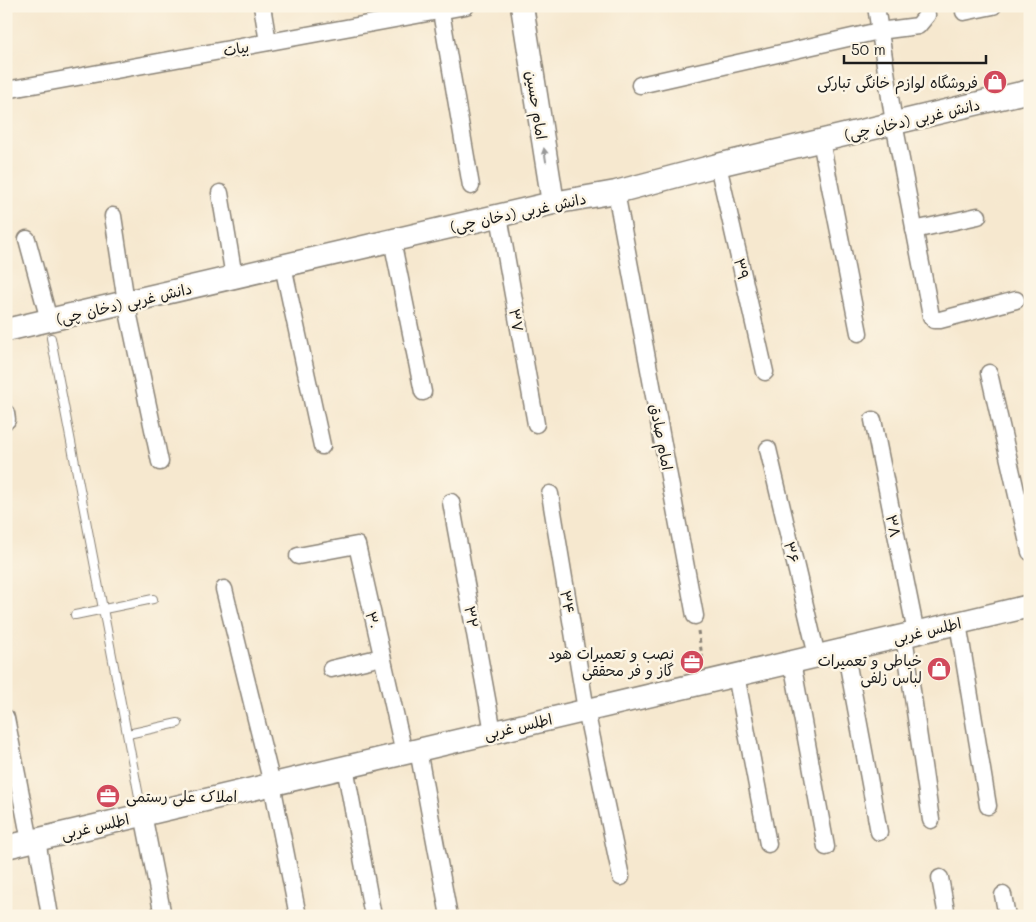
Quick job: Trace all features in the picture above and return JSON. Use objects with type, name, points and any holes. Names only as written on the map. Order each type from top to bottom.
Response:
[{"type":"street","points":[[262,6],[268,42]]},
{"type":"street","name":"بیات","points":[[6,90],[440,9],[466,6]]},
{"type":"street","name":"امام حسین","points":[[522,6],[553,203]]},
{"type":"street","points":[[876,6],[894,123],[928,310],[934,320],[940,320],[1016,300]]},
{"type":"street","points":[[640,85],[880,31],[918,26],[927,15],[925,6]]},
{"type":"street","points":[[964,12],[993,6]]},
{"type":"street","points":[[440,9],[471,186]]},
{"type":"street","name":"دانش غربی (دخان چی)","points":[[6,330],[49,329],[126,302],[553,203],[616,192],[718,165],[1030,91]]},
{"type":"street","points":[[821,141],[859,333]]},
{"type":"street","name":"۳۹","points":[[718,165],[765,372]]},
{"type":"street","name":"امام صادق","points":[[616,192],[695,616]]},
{"type":"street","points":[[220,193],[234,277]]},
{"type":"street","points":[[113,216],[126,302],[160,462]]},
{"type":"street","name":"۳۷","points":[[499,216],[536,424]]},
{"type":"street","points":[[914,230],[978,216]]},
{"type":"street","points":[[27,239],[49,329]]},
{"type":"street","points":[[392,240],[423,392]]},
{"type":"street","points":[[283,266],[322,446]]},
{"type":"street","points":[[989,373],[1030,552]]},
{"type":"street","name":"۳۸","points":[[872,420],[910,634],[931,820]]},
{"type":"street","name":"۳۶","points":[[768,449],[817,656]]},
{"type":"street","name":"۳۴","points":[[550,494],[586,710],[621,877]]},
{"type":"street","name":"۳۲","points":[[452,502],[493,732]]},
{"type":"street","name":"۳۰","points":[[298,556],[356,544],[382,657],[411,752],[449,916]]},
{"type":"street","points":[[224,589],[272,784],[298,916]]},
{"type":"street","name":"اطلس غربی","points":[[6,847],[1030,606]]},
{"type":"street","points":[[958,623],[988,806]]},
{"type":"street","points":[[845,649],[878,832]]},
{"type":"street","points":[[331,669],[382,657]]},
{"type":"street","points":[[792,662],[826,847]]},
{"type":"street","points":[[736,675],[768,844]]},
{"type":"street","points":[[6,718],[50,916]]},
{"type":"street","points":[[345,767],[373,916]]},
{"type":"street","points":[[143,814],[163,916]]},
{"type":"street","points":[[940,878],[947,916]]},
{"type":"street","points":[[1003,895],[1007,916]]},
{"type":"lane","points":[[49,329],[143,814]]},
{"type":"lane","points":[[75,615],[153,599]]},
{"type":"lane","points":[[128,734],[178,723]]},
{"type":"path","points":[[695,616],[707,682]]},
{"type":"place","name":"فروشگاه لوازم خانگی تبارکی","points":[[995,82]]},
{"type":"place","name":"نصب و تعمیرات هود گاز و فر محققی","points":[[692,662]]},
{"type":"place","name":"خیاطی و تعمیرات لباس زلفی","points":[[939,669]]},
{"type":"place","name":"املاک علی رستمی","points":[[108,796]]}]
